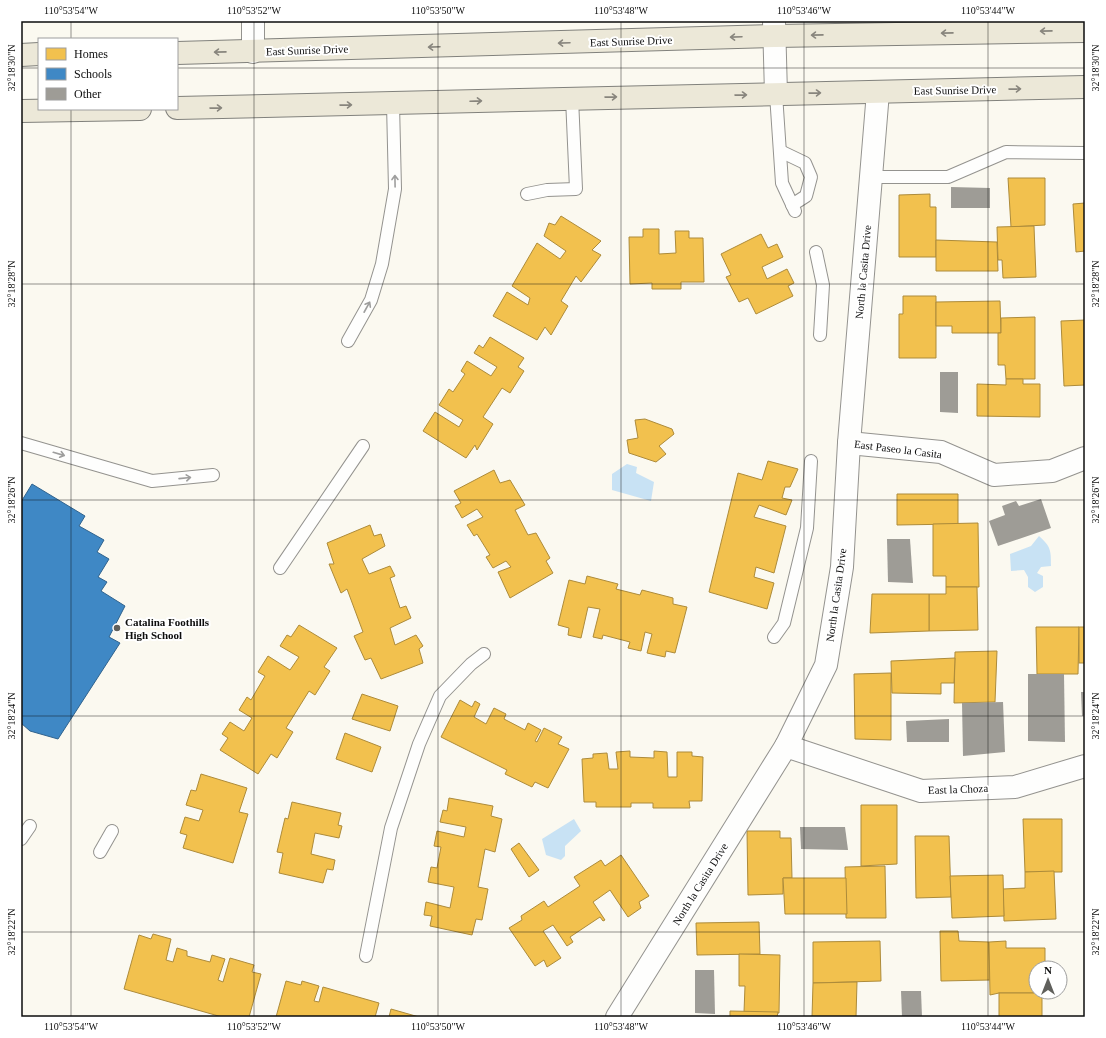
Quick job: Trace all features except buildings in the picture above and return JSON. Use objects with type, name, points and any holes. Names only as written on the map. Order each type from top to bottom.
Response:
[{"type":"main road","name":"East Sunrise Drive","points":[[178,53],[253,52],[774,29],[1085,31]]},
{"type":"main road","points":[[21,55],[38,54]]},
{"type":"main road","name":"East Sunrise Drive","points":[[178,108],[1085,87]]},
{"type":"main road","points":[[21,111],[80,110]]},
{"type":"street","points":[[253,21],[253,52]]},
{"type":"street","points":[[774,29],[776,94]]},
{"type":"street","name":"North la Casita Drive","points":[[617,1017],[786,746],[826,665],[842,567],[849,444],[878,92]]},
{"type":"street","name":"East Paseo la Casita","points":[[849,444],[941,452],[994,475],[1052,471],[1085,458]]},
{"type":"street","name":"East la Choza","points":[[786,746],[921,790],[1014,787],[1085,766]]},
{"type":"lane","points":[[776,94],[782,183],[794,208],[806,196],[811,176],[805,163],[780,151]]},
{"type":"lane","points":[[527,194],[547,190],[576,189],[572,98]]},
{"type":"lane","points":[[348,341],[371,300],[382,264],[395,189],[393,104]]},
{"type":"lane","points":[[871,176],[948,176],[1006,152],[1085,153]]},
{"type":"lane","points":[[816,252],[823,285],[820,335]]},
{"type":"lane","points":[[21,443],[152,481],[213,475]]},
{"type":"lane","points":[[280,568],[363,446]]},
{"type":"lane","points":[[774,637],[784,623],[807,528],[811,461]]},
{"type":"lane","points":[[366,956],[391,828],[419,744],[440,696],[471,664],[484,654]]},
{"type":"lane","points":[[21,839],[30,826]]},
{"type":"lane","points":[[100,852],[112,831]]},
{"type":"water","points":[[627,464],[637,467],[636,473],[654,482],[651,501],[612,490],[612,474]]},
{"type":"water","points":[[1039,536],[1050,549],[1051,566],[1041,567],[1037,573],[1043,576],[1043,587],[1035,592],[1028,587],[1028,577],[1024,570],[1011,571],[1010,554],[1031,546]]},
{"type":"water","points":[[574,819],[581,831],[565,846],[565,856],[561,860],[546,855],[542,839]]},
{"type":"place","name":"Catalina Foothills High School","points":[[117,628]]}]
